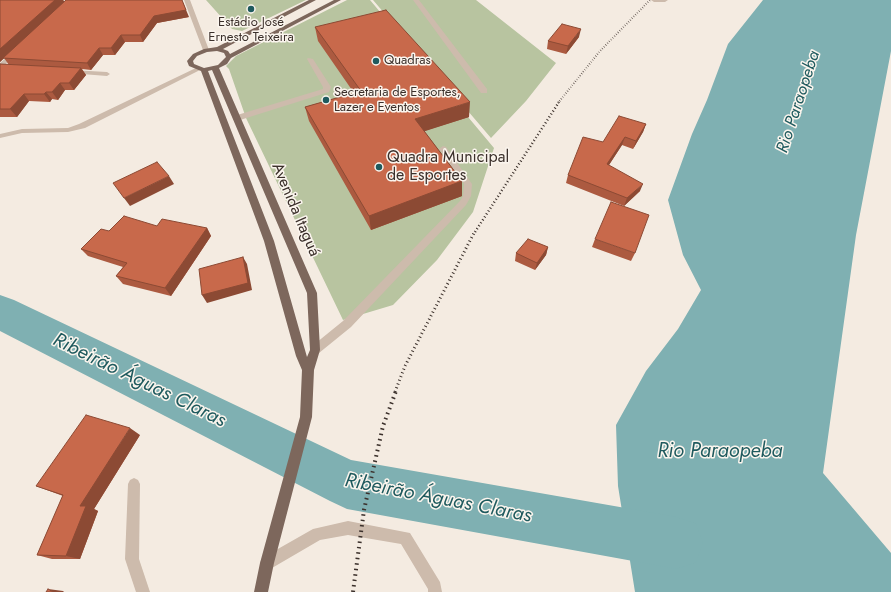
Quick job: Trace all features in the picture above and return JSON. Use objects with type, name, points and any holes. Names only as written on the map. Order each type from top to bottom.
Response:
[{"type":"main road","points":[[206,50],[218,49],[313,0]]},
{"type":"main road","points":[[206,69],[225,63],[229,57],[338,0]]},
{"type":"main road","points":[[218,49],[226,52],[229,57]]},
{"type":"main road","name":"Avenida Itaguá","points":[[206,50],[195,55],[190,61],[194,67],[206,69],[237,118],[312,293],[315,350],[308,370],[306,417],[280,519],[267,563],[261,592]]},
{"type":"main road","name":"Avenida Itaguá","points":[[206,69],[269,241],[301,356],[308,370]]},
{"type":"street","points":[[187,0],[206,50]]},
{"type":"street","points":[[416,0],[484,91]]},
{"type":"street","points":[[654,0],[664,0]]},
{"type":"street","points":[[0,68],[22,47]]},
{"type":"street","points":[[237,118],[326,90],[327,87],[310,59]]},
{"type":"street","points":[[0,68],[8,69]]},
{"type":"street","points":[[0,136],[22,131],[68,130],[82,126],[206,69]]},
{"type":"street","points":[[61,71],[107,74]]},
{"type":"street","points":[[315,350],[347,324],[463,203],[467,196],[468,184],[443,149]]},
{"type":"street","points":[[134,484],[132,559],[143,592]]},
{"type":"street","points":[[267,563],[318,534],[348,528],[355,529],[405,538],[434,587],[435,592]]},
{"type":"green space","name":"Estádio José Ernesto Teixeira","points":[[206,0],[306,0],[242,31],[232,29]]},
{"type":"green space","name":"Quadra Municipal de Esportes","points":[[347,0],[370,0],[494,148],[473,212],[437,260],[393,305],[343,320],[246,118],[229,69],[226,66],[236,56]]},
{"type":"green space","points":[[373,0],[476,0],[556,63],[526,101],[491,138]]},
{"type":"water","name":"Rio Paraopeba","points":[[763,0],[891,0],[891,51],[856,235],[823,473],[891,553],[891,592],[635,592],[618,486],[616,425],[646,371],[678,329],[701,290],[683,255],[668,200],[692,134],[707,100],[728,44]]},
{"type":"building","points":[[0,0],[55,0],[0,49]]},
{"type":"building","points":[[66,0],[182,0],[186,10],[154,16],[140,35],[121,35],[111,48],[99,48],[87,63],[3,58]]},
{"type":"building","points":[[386,10],[470,102],[415,119],[462,181],[369,216],[305,107],[361,91],[315,27]]},
{"type":"building","points":[[562,24],[581,29],[568,46],[548,41]]},
{"type":"building","points":[[0,64],[81,68],[69,83],[60,83],[52,92],[46,92],[44,94],[24,94],[10,109],[0,109]]},
{"type":"building","points":[[619,116],[646,124],[636,141],[625,137],[607,164],[643,184],[627,198],[568,175],[583,137],[603,142]]},
{"type":"building","points":[[157,162],[169,176],[124,198],[113,183]]},
{"type":"building","points":[[611,202],[649,215],[635,253],[595,239]]},
{"type":"building","points":[[124,216],[157,226],[162,219],[207,228],[165,288],[116,276],[127,263],[81,249],[101,229],[109,231]]},
{"type":"building","points":[[528,239],[548,247],[537,263],[516,253]]},
{"type":"building","points":[[243,257],[248,283],[202,295],[199,269]]},
{"type":"building","points":[[86,415],[130,428],[80,506],[86,506],[66,556],[37,555],[63,495],[36,486]]},
{"type":"building","points":[[48,589],[53,592],[46,592]]},
{"type":"waterway","name":"Ribeirão Águas Claras","points":[[0,312],[347,484],[677,543]]},
{"type":"railway","points":[[558,103],[600,51],[650,0]]},
{"type":"railway","points":[[475,232],[559,102]]},
{"type":"railway","points":[[395,392],[405,366],[475,231]]},
{"type":"railway","points":[[353,592],[364,510],[383,426],[396,391]]},
{"type":"place","name":"Estádio José Ernesto Teixeira","points":[[251,9]]},
{"type":"place","name":"Quadras","points":[[376,61]]},
{"type":"place","name":"Secretaria de Esportes, Lazer e Eventos","points":[[326,100]]},
{"type":"place","name":"Quadra Municipal de Esportes","points":[[379,167]]}]
